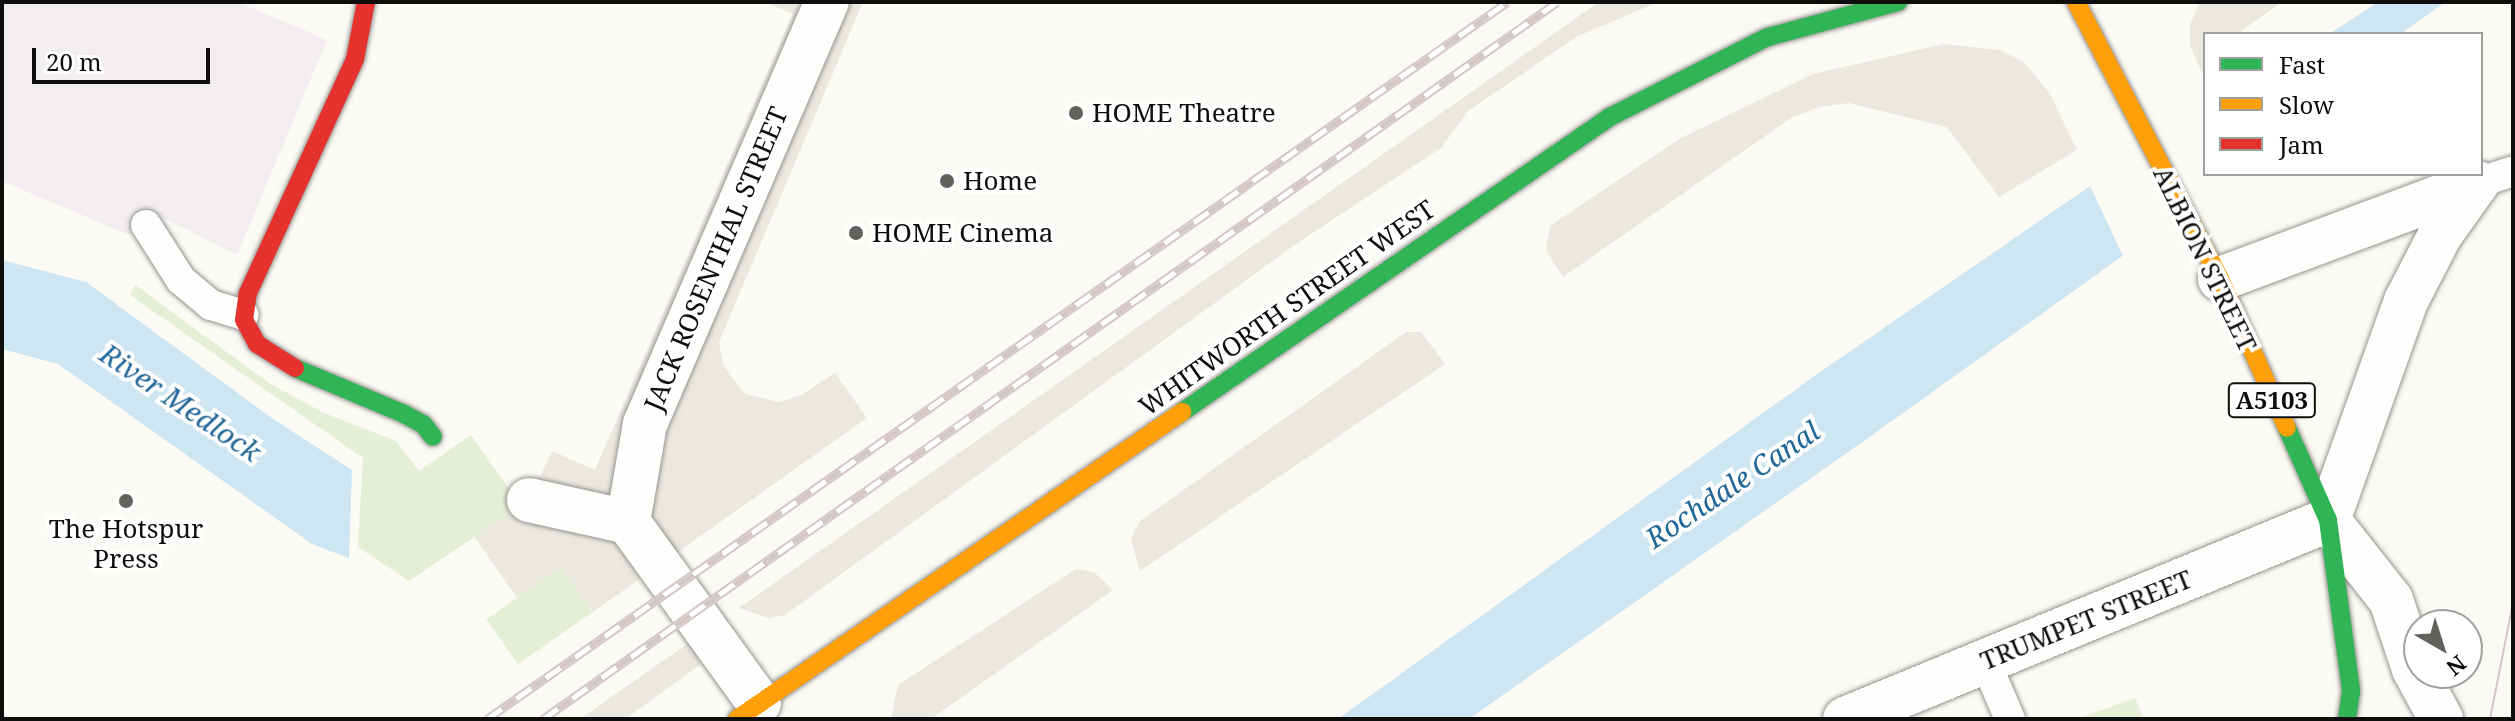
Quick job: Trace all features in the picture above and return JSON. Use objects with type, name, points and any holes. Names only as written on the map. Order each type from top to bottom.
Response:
[{"type":"main road","points":[[366,2],[355,59],[248,293],[244,315],[247,331],[273,356],[328,385],[402,413],[423,424],[433,437]]},
{"type":"main road","name":"WHITWORTH STREET WEST","points":[[748,711],[1610,117],[1768,37],[1898,2]]},
{"type":"main road","name":"ALBION STREET","points":[[2076,2],[2220,279],[2328,520],[2351,691],[2347,719]]},
{"type":"street","name":"JACK ROSENTHAL STREET","points":[[628,522],[645,424],[827,2]]},
{"type":"street","points":[[2220,279],[2495,177]]},
{"type":"street","points":[[2328,520],[2406,301],[2440,235],[2495,177]]},
{"type":"street","points":[[529,500],[628,522],[748,711]]},
{"type":"street","name":"TRUMPET STREET","points":[[1845,719],[2328,520]]},
{"type":"street","name":"ALBION STREET","points":[[2328,520],[2391,600],[2414,669],[2441,719]]},
{"type":"lane","points":[[146,225],[181,280],[211,305],[244,315]]},
{"type":"lane","points":[[1985,661],[2010,719]]},
{"type":"shaded area","points":[[2,2],[238,2],[327,40],[237,255],[164,218],[129,235],[2,181]]},
{"type":"shaded area","points":[[765,2],[863,2],[719,342],[723,365],[745,394],[779,402],[801,395],[835,373],[867,418],[593,612],[561,567],[517,598],[474,536],[529,500],[552,451],[595,470],[793,14]]},
{"type":"shaded area","points":[[1599,2],[1658,2],[1578,36],[1468,111],[1441,148],[1296,244],[785,615],[768,618],[739,608]]},
{"type":"shaded area","points":[[2200,2],[2282,2],[2240,32],[2203,32],[2203,75],[2190,46],[2190,24]]},
{"type":"shaded area","points":[[1944,44],[2000,50],[2025,63],[2050,94],[2077,150],[1999,197],[1947,127],[1849,103],[1819,107],[1791,118],[1563,277],[1546,251],[1550,226],[1681,138],[1813,74]]},
{"type":"shaded area","points":[[1406,332],[1421,332],[1445,364],[1140,571],[1131,539],[1140,521]]},
{"type":"shaded area","points":[[1076,569],[1094,572],[1113,590],[931,719],[891,719],[898,685]]},
{"type":"shaded area","points":[[697,637],[700,665],[625,719],[580,719]]},
{"type":"green space","points":[[135,285],[269,383],[324,413],[396,441],[419,471],[471,435],[521,506],[409,581],[358,547],[363,458],[130,295]]},
{"type":"green space","points":[[561,567],[593,612],[518,664],[486,619]]},
{"type":"green space","points":[[2135,698],[2144,719],[2077,719]]},
{"type":"water","points":[[2378,2],[2445,2],[2404,32],[2332,32]]},
{"type":"water","name":"Rochdale Canal","points":[[2203,108],[2203,176],[2234,176],[1868,438],[1469,719],[1338,719],[1820,372]]},
{"type":"water","name":"River Medlock","points":[[2,260],[86,282],[273,419],[352,470],[349,558],[312,544],[58,364],[2,349]]},
{"type":"pier","points":[[2203,106],[2203,176],[2234,176],[2123,256],[2090,186]]},
{"type":"tram line","points":[[2490,719],[2513,603]]},
{"type":"railway","points":[[487,719],[1507,2]]},
{"type":"railway","points":[[543,719],[1557,2]]},
{"type":"traffic: fast","points":[[1182,412],[1610,117],[1768,37],[1898,2]]},
{"type":"traffic: fast","points":[[295,368],[402,413],[423,424],[433,437]]},
{"type":"traffic: fast","points":[[2287,428],[2328,520],[2351,691],[2347,719]]},
{"type":"traffic: slow","points":[[2076,2],[2220,279],[2287,428]]},
{"type":"traffic: slow","points":[[737,719],[1182,412]]},
{"type":"traffic: jam","points":[[295,368],[257,344],[244,320],[248,293],[355,59],[366,2]]},
{"type":"place","name":"HOME Theatre","points":[[1076,113]]},
{"type":"place","name":"Home","points":[[947,181]]},
{"type":"place","name":"HOME Cinema","points":[[856,233]]},
{"type":"place","name":"The Hotspur Press","points":[[126,501]]}]
